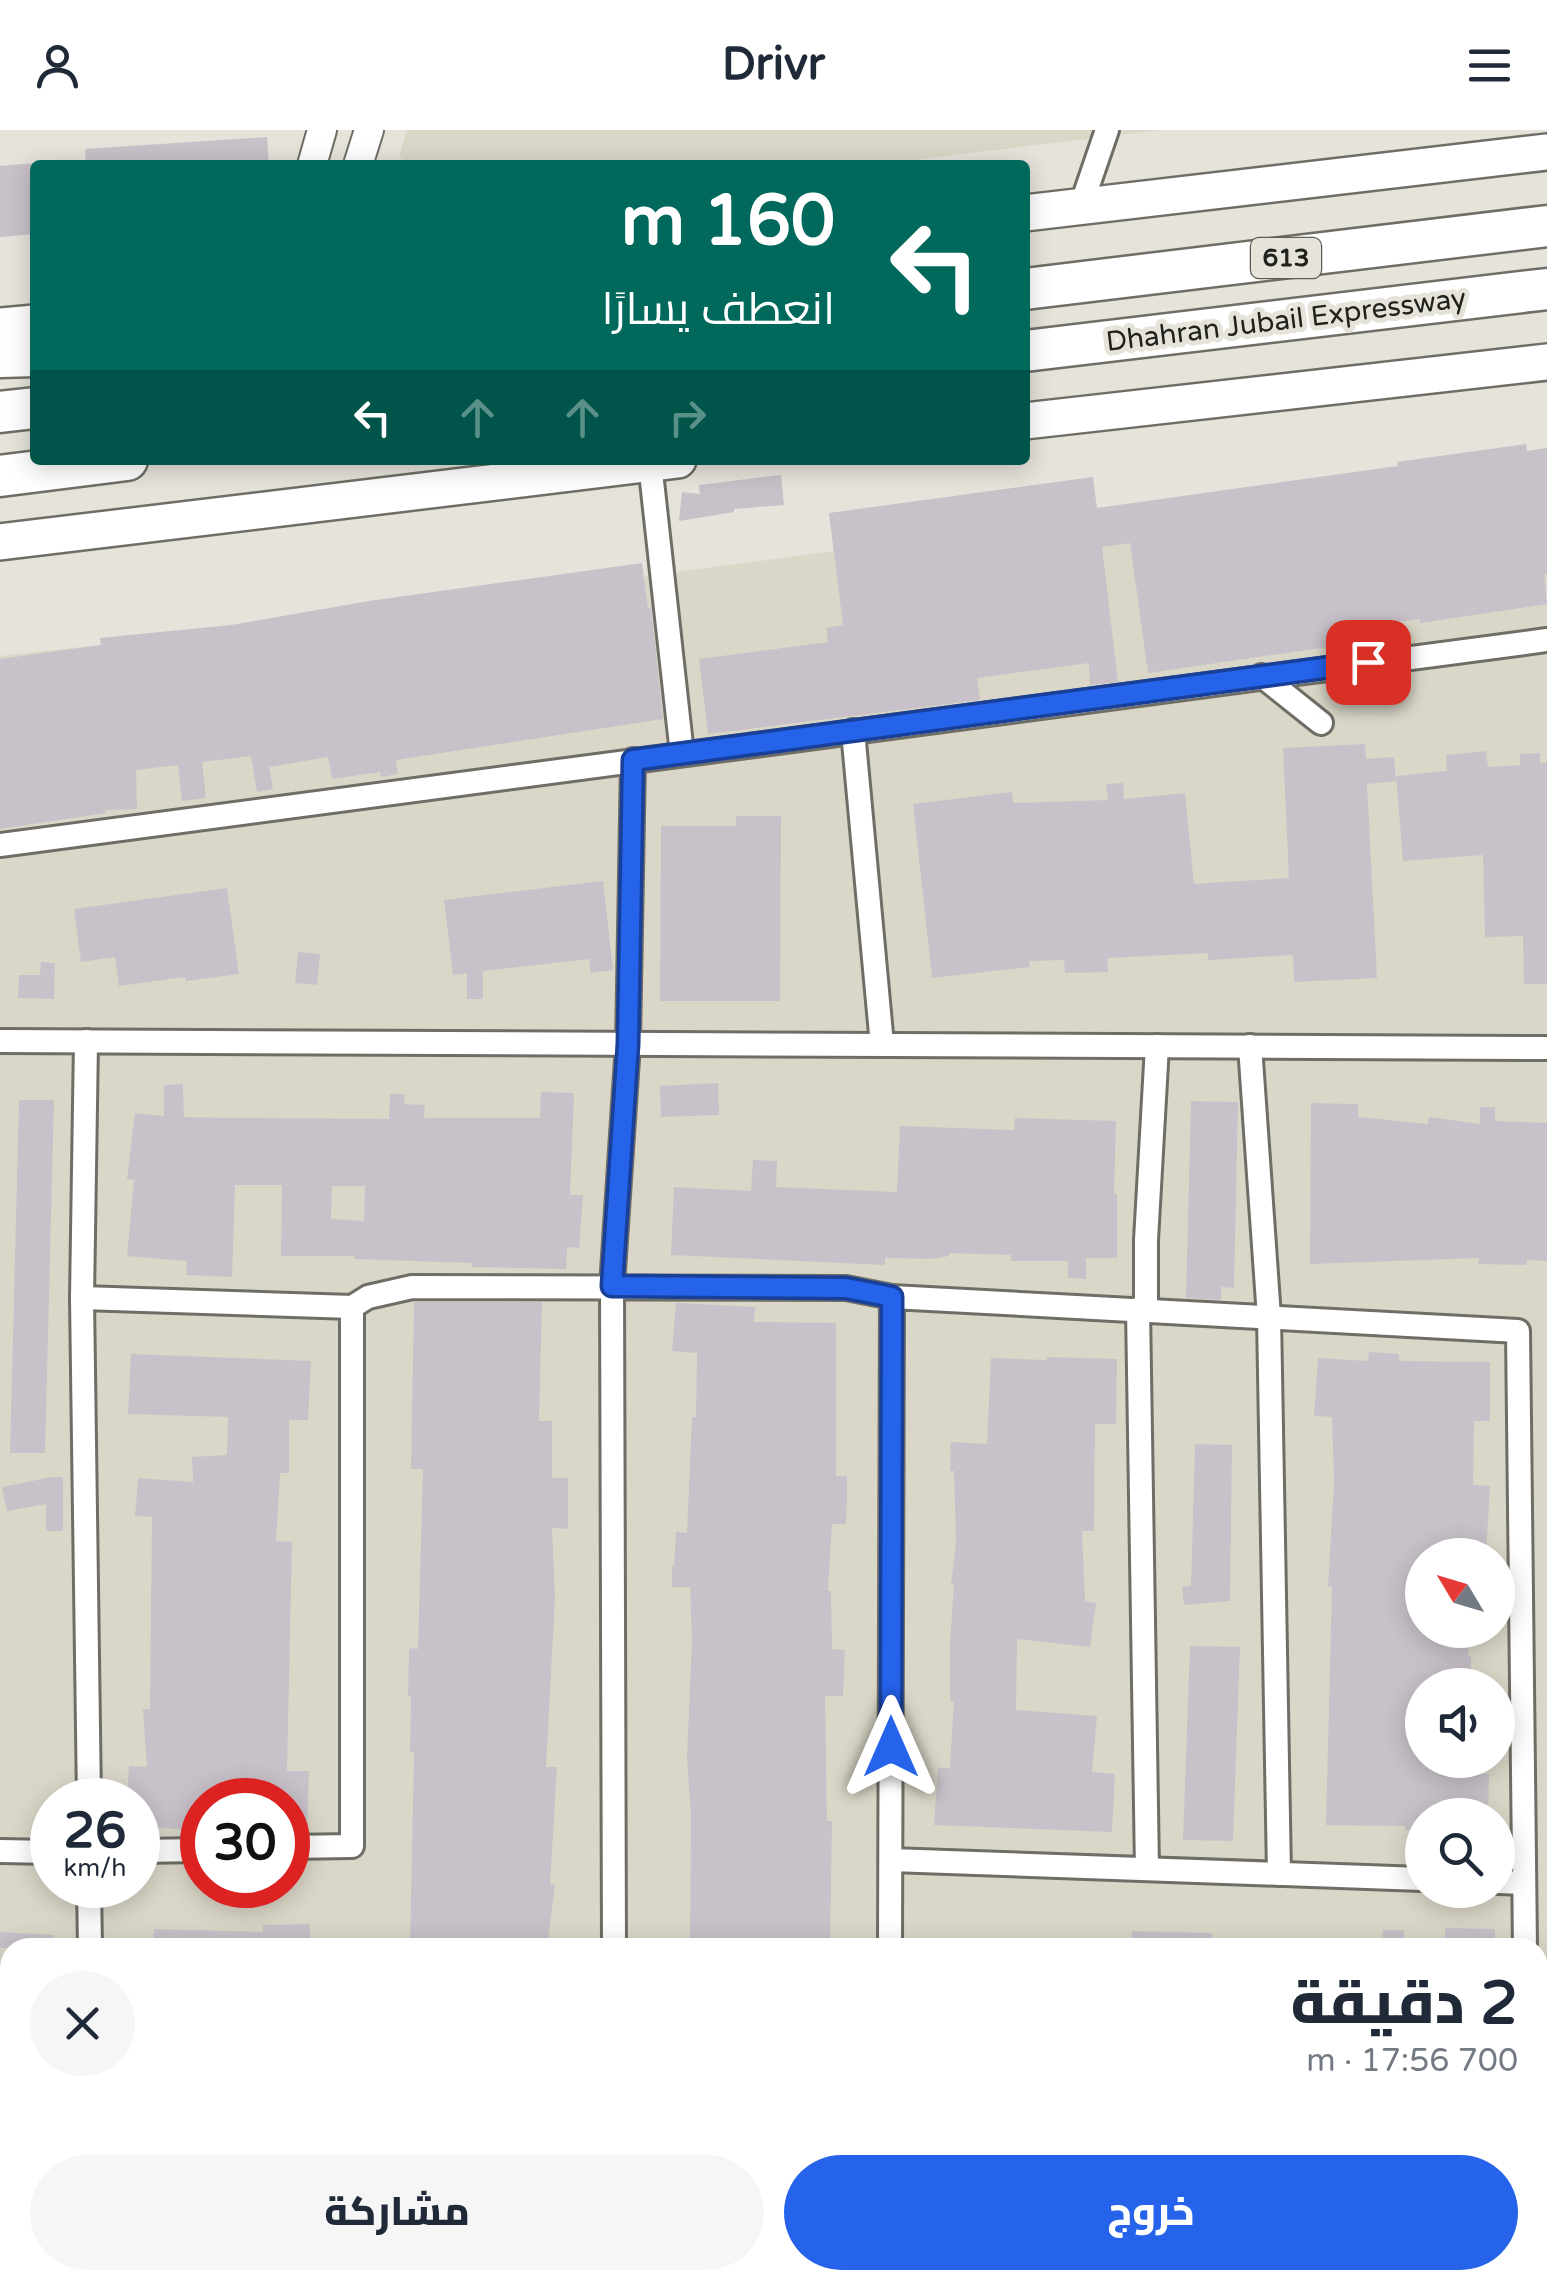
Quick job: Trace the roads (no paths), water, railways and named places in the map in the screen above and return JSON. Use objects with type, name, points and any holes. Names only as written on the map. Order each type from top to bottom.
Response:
[{"type":"highway","name":"613","points":[[1030,288],[1547,226]]},
{"type":"highway","name":"Dhahran Jubail Expressway","points":[[1030,349],[1547,291]]},
{"type":"highway","points":[[0,357],[30,356]]},
{"type":"highway","points":[[0,412],[30,409]]},
{"type":"highway","points":[[0,476],[87,465]]},
{"type":"main road","points":[[1030,211],[1547,152]]},
{"type":"main road","points":[[0,326],[30,324]]},
{"type":"main road","points":[[1030,420],[1547,362]]},
{"type":"main road","points":[[0,542],[639,465]]},
{"type":"street","points":[[313,160],[322,130]]},
{"type":"street","points":[[359,160],[368,130]]},
{"type":"street","points":[[1081,206],[1107,130]]},
{"type":"street","points":[[664,465],[682,754]]},
{"type":"street","points":[[0,845],[1547,640]]},
{"type":"street","points":[[1262,676],[1320,722]]},
{"type":"street","points":[[853,731],[882,1045]]},
{"type":"street","points":[[614,1938],[612,1286],[628,1044],[633,760]]},
{"type":"street","points":[[0,1041],[1547,1048]]},
{"type":"street","points":[[86,1042],[82,1298],[89,1778]]},
{"type":"street","points":[[1147,1869],[1142,1309],[1156,1046]]},
{"type":"street","points":[[1250,1046],[1269,1316],[1278,1874]]},
{"type":"street","points":[[82,1298],[352,1306],[368,1297],[412,1287],[846,1288],[892,1297],[972,1304],[1142,1309],[1518,1331],[1525,1938]]},
{"type":"street","points":[[890,1938],[892,1297]]},
{"type":"street","points":[[310,1847],[352,1846],[352,1306]]},
{"type":"street","points":[[0,1851],[30,1852]]},
{"type":"street","points":[[890,1860],[1405,1878]]},
{"type":"street","points":[[1515,1883],[1524,1883]]},
{"type":"street","points":[[90,1908],[90,1938]]}]
